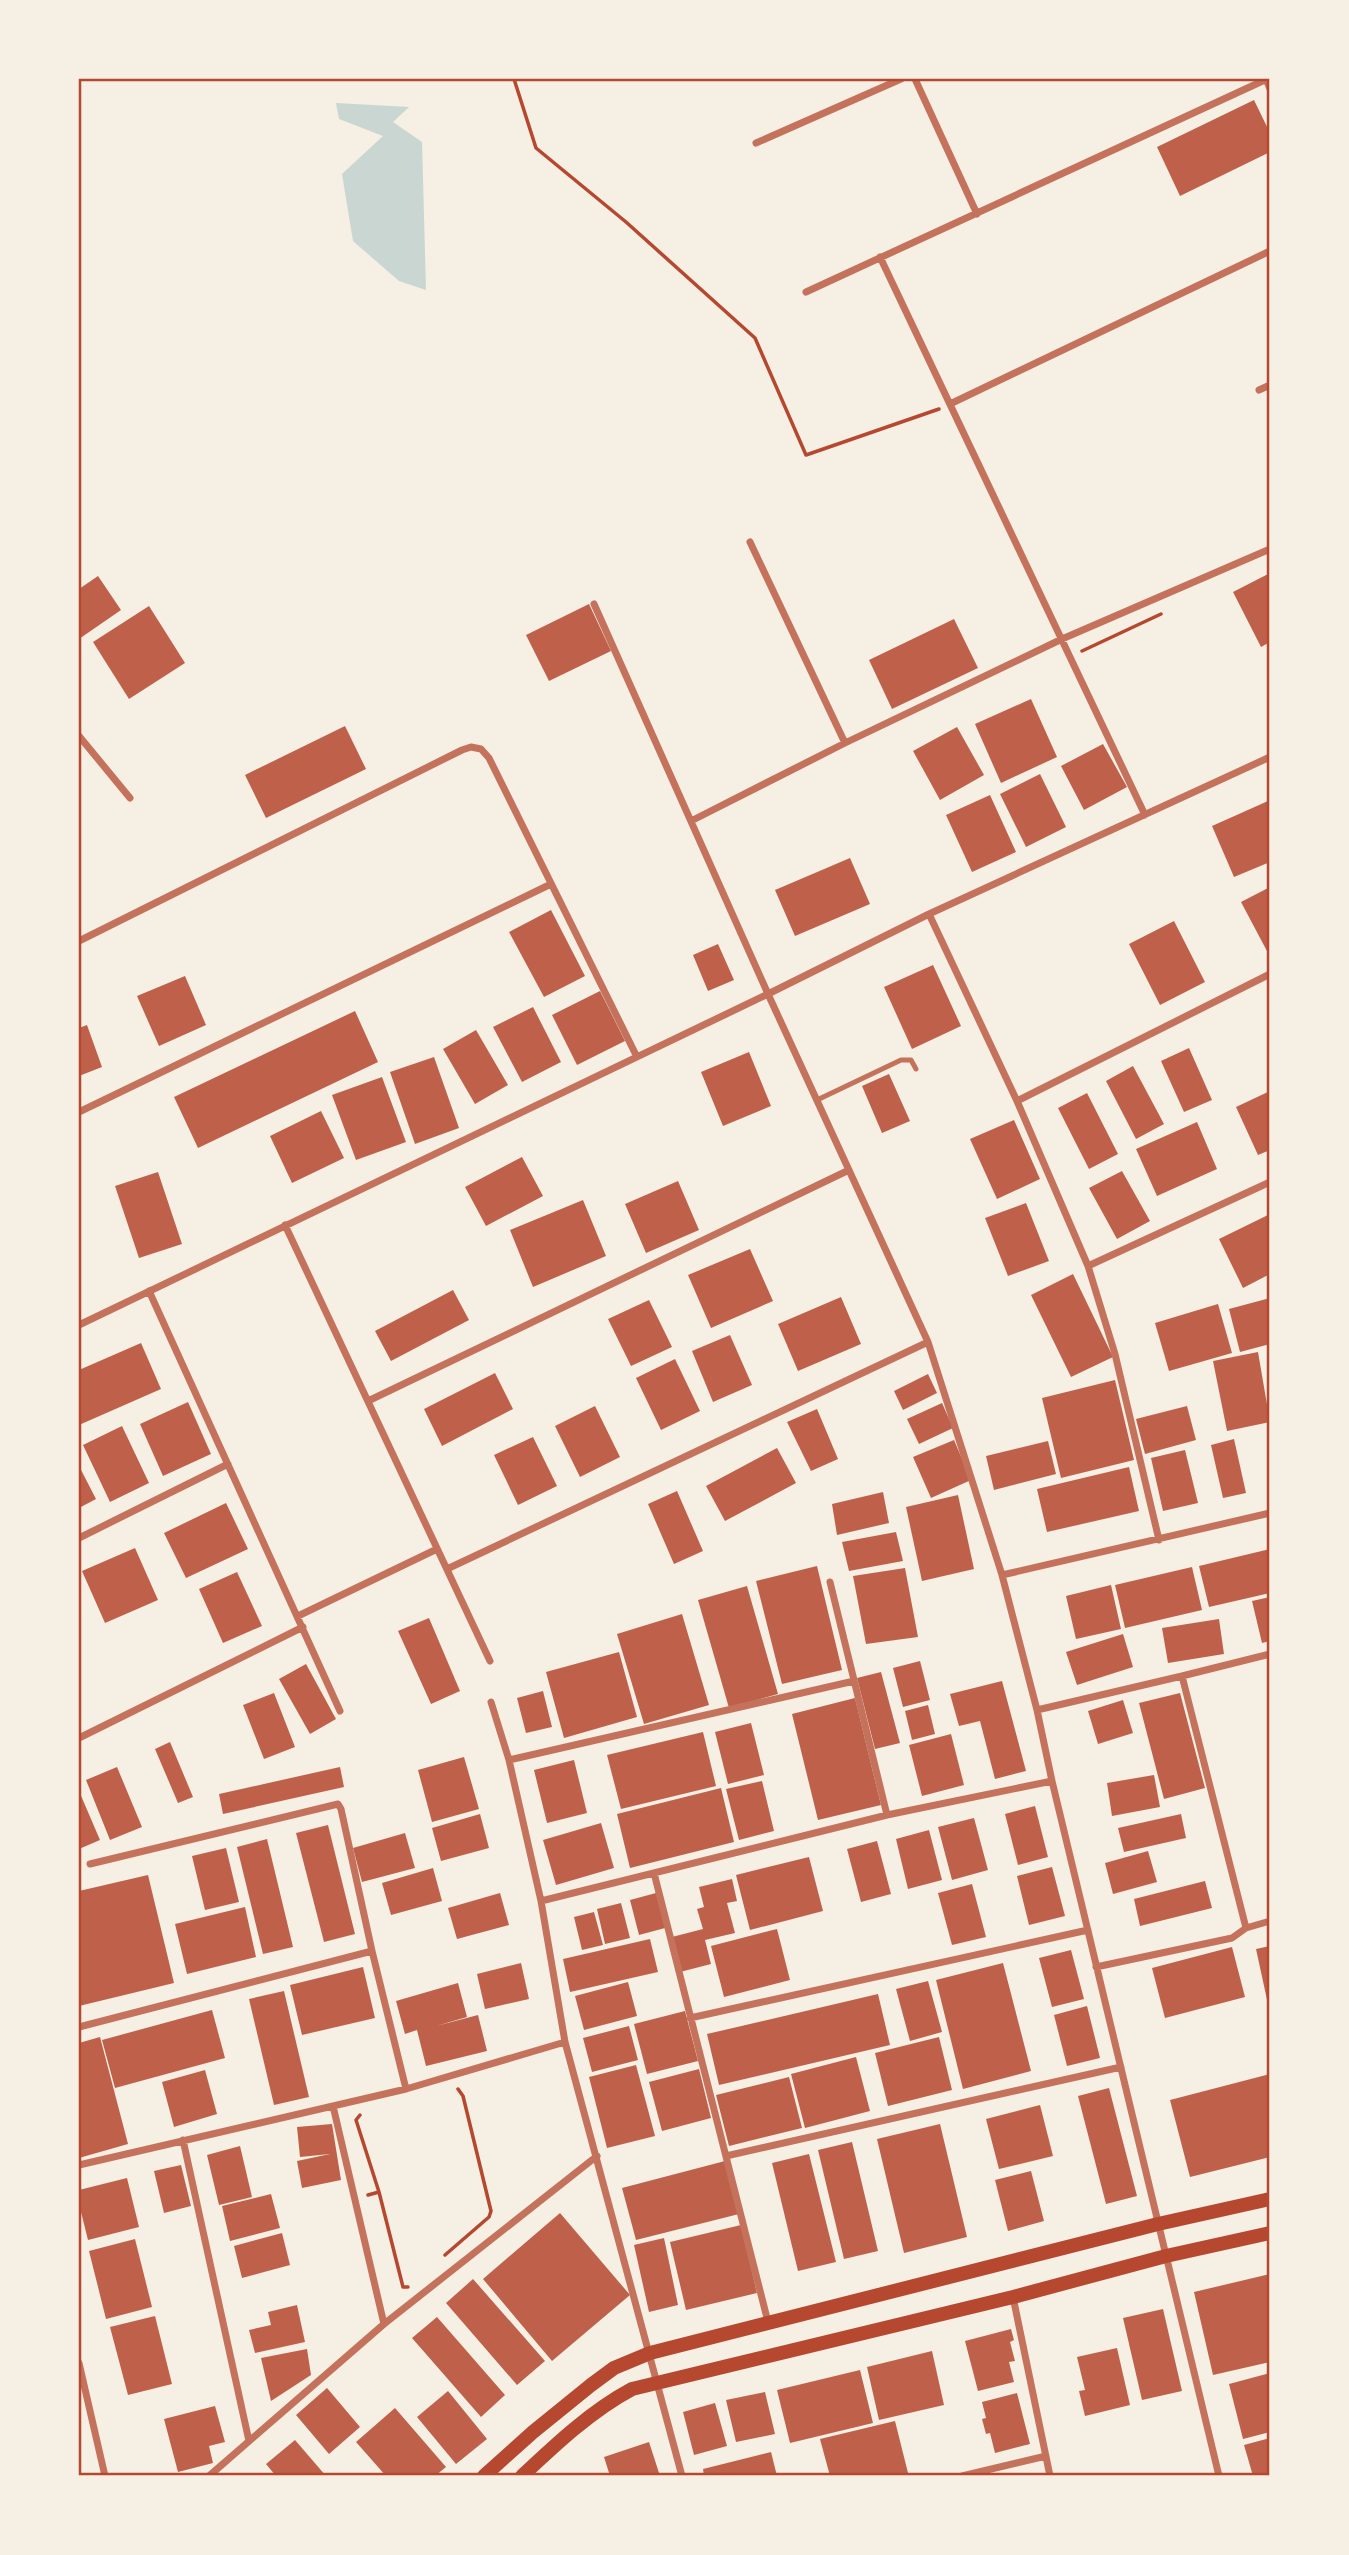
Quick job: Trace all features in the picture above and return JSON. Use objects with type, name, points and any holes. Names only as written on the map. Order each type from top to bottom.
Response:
[{"type":"main road","points":[[484,2476],[533,2432],[614,2368],[650,2353],[1158,2224],[1270,2199]]},
{"type":"main road","points":[[522,2476],[554,2446],[612,2400],[632,2389],[1013,2297],[1166,2256],[1270,2233]]},
{"type":"street","points":[[756,143],[901,79]]},
{"type":"street","points":[[915,79],[978,214]]},
{"type":"street","points":[[806,292],[1267,79],[1270,89]]},
{"type":"street","points":[[950,404],[1270,251]]},
{"type":"street","points":[[880,257],[1145,815]]},
{"type":"street","points":[[1259,390],[1270,385]]},
{"type":"street","points":[[750,542],[845,743]]},
{"type":"street","points":[[691,821],[845,743],[1062,639],[1270,549]]},
{"type":"street","points":[[594,604],[768,994],[929,1342],[1002,1576],[1037,1710],[1219,2476]]},
{"type":"street","points":[[79,736],[130,798]]},
{"type":"street","points":[[79,941],[471,747],[481,749],[489,758],[636,1055]]},
{"type":"street","points":[[79,1325],[929,914],[1270,757]]},
{"type":"street","points":[[79,1112],[551,884]]},
{"type":"street","points":[[929,914],[1017,1101],[1088,1266],[1115,1354],[1158,1540]]},
{"type":"street","points":[[1017,1101],[1270,974]]},
{"type":"street","points":[[368,1401],[849,1170]]},
{"type":"street","points":[[1088,1266],[1270,1182]]},
{"type":"street","points":[[285,1225],[490,1661]]},
{"type":"street","points":[[149,1291],[340,1711]]},
{"type":"street","points":[[447,1569],[929,1342]]},
{"type":"street","points":[[79,1538],[228,1464]]},
{"type":"street","points":[[1002,1576],[1270,1513]]},
{"type":"street","points":[[298,1616],[436,1549]]},
{"type":"street","points":[[830,1582],[887,1815]]},
{"type":"street","points":[[79,1738],[303,1627]]},
{"type":"street","points":[[1037,1710],[1270,1654]]},
{"type":"street","points":[[1182,1676],[1246,1928]]},
{"type":"street","points":[[509,1760],[854,1681]]},
{"type":"street","points":[[491,1702],[509,1760],[541,1900],[565,2042],[682,2476]]},
{"type":"street","points":[[541,1900],[887,1815],[1052,1781]]},
{"type":"street","points":[[90,1864],[338,1804],[406,2089]]},
{"type":"street","points":[[654,1873],[768,2322]]},
{"type":"street","points":[[1097,1967],[1231,1938],[1246,1928],[1270,1921]]},
{"type":"street","points":[[690,2018],[1088,1930]]},
{"type":"street","points":[[79,2027],[372,1951]]},
{"type":"street","points":[[79,2165],[406,2089],[565,2042]]},
{"type":"street","points":[[726,2156],[1121,2067]]},
{"type":"street","points":[[333,2106],[384,2324]]},
{"type":"street","points":[[183,2140],[249,2441]]},
{"type":"street","points":[[208,2476],[384,2324],[597,2156]]},
{"type":"street","points":[[1013,2297],[1051,2476]]},
{"type":"street","points":[[79,2363],[105,2476]]},
{"type":"street","points":[[79,2405],[88,2403]]},
{"type":"street","points":[[962,2476],[1046,2456]]},
{"type":"lane","points":[[817,1100],[901,1060],[911,1060],[916,1069]]},
{"type":"path","points":[[514,79],[536,148],[626,222],[755,338],[806,455],[950,404]]},
{"type":"path","points":[[439,2260],[489,2217],[491,2211],[463,2096],[459,2090],[454,2089]]},
{"type":"path","points":[[360,2114],[356,2120],[379,2192],[402,2287],[410,2287]]},
{"type":"path","points":[[355,2199],[379,2192]]},
{"type":"shaded area","points":[[336,103],[409,107],[393,122],[422,142],[426,290],[399,281],[353,241],[342,174],[383,136],[339,119]]},
{"type":"building","points":[[1254,100],[1270,133],[1270,152],[1180,196],[1157,147]]},
{"type":"building","points":[[1270,573],[1270,642],[1261,647],[1233,592]]},
{"type":"building","points":[[98,576],[121,610],[79,639],[79,589]]},
{"type":"building","points":[[589,604],[611,651],[549,681],[526,635]]},
{"type":"building","points":[[149,606],[185,663],[129,699],[93,642]]},
{"type":"building","points":[[954,619],[978,668],[892,709],[869,660]]},
{"type":"building","points":[[1031,699],[1057,757],[1001,783],[975,724]]},
{"type":"building","points":[[345,726],[366,769],[266,818],[245,775]]},
{"type":"building","points":[[957,727],[984,775],[940,800],[913,751]]},
{"type":"building","points":[[1103,744],[1127,787],[1084,810],[1061,766]]},
{"type":"building","points":[[1040,774],[1066,827],[1026,847],[1000,794]]},
{"type":"building","points":[[990,795],[1016,852],[972,872],[946,815]]},
{"type":"building","points":[[1268,801],[1270,862],[1234,877],[1212,826]]},
{"type":"building","points":[[850,858],[870,904],[795,936],[775,890]]},
{"type":"building","points":[[1270,887],[1270,952],[1268,953],[1241,902]]},
{"type":"building","points":[[551,910],[585,976],[544,997],[509,932]]},
{"type":"building","points":[[1174,921],[1205,982],[1160,1005],[1129,944]]},
{"type":"building","points":[[718,944],[734,980],[708,991],[693,955]]},
{"type":"building","points":[[933,965],[961,1026],[912,1049],[884,987]]},
{"type":"building","points":[[185,976],[206,1025],[159,1046],[137,996]]},
{"type":"building","points":[[600,991],[625,1041],[577,1065],[552,1015]]},
{"type":"building","points":[[533,1007],[561,1062],[522,1082],[493,1027]]},
{"type":"building","points":[[355,1011],[378,1062],[198,1148],[174,1097]]},
{"type":"building","points":[[87,1025],[102,1067],[79,1076],[79,1028]]},
{"type":"building","points":[[476,1030],[508,1085],[475,1104],[443,1049]]},
{"type":"building","points":[[1189,1048],[1212,1100],[1184,1112],[1161,1061]]},
{"type":"building","points":[[749,1052],[771,1106],[723,1126],[701,1072]]},
{"type":"building","points":[[434,1057],[459,1128],[415,1144],[390,1072]]},
{"type":"building","points":[[1133,1066],[1164,1124],[1136,1139],[1106,1081]]},
{"type":"building","points":[[889,1074],[910,1121],[882,1133],[862,1086]]},
{"type":"building","points":[[382,1077],[406,1142],[356,1160],[332,1095]]},
{"type":"building","points":[[1270,1091],[1270,1150],[1258,1155],[1236,1107]]},
{"type":"building","points":[[1087,1093],[1118,1154],[1089,1169],[1058,1108]]},
{"type":"building","points":[[321,1111],[344,1158],[292,1183],[270,1136]]},
{"type":"building","points":[[1014,1120],[1040,1179],[997,1199],[970,1139]]},
{"type":"building","points":[[1197,1122],[1217,1169],[1157,1196],[1136,1149]]},
{"type":"building","points":[[522,1157],[543,1196],[486,1226],[465,1187]]},
{"type":"building","points":[[1122,1171],[1150,1221],[1117,1239],[1089,1188]]},
{"type":"building","points":[[158,1172],[182,1244],[139,1258],[115,1186]]},
{"type":"building","points":[[678,1181],[699,1230],[646,1253],[625,1204]]},
{"type":"building","points":[[583,1200],[606,1256],[533,1287],[510,1230]]},
{"type":"building","points":[[1026,1203],[1049,1261],[1008,1276],[985,1218]]},
{"type":"building","points":[[1270,1214],[1270,1274],[1243,1288],[1219,1239]]},
{"type":"building","points":[[750,1249],[773,1301],[711,1328],[688,1275]]},
{"type":"building","points":[[1073,1274],[1113,1357],[1071,1377],[1031,1295]]},
{"type":"building","points":[[453,1290],[469,1320],[391,1361],[375,1331]]},
{"type":"building","points":[[841,1297],[861,1344],[798,1371],[778,1324]]},
{"type":"building","points":[[1270,1298],[1270,1344],[1240,1352],[1229,1309]]},
{"type":"building","points":[[649,1300],[672,1347],[631,1366],[608,1319]]},
{"type":"building","points":[[1218,1304],[1232,1353],[1169,1371],[1155,1323]]},
{"type":"building","points":[[730,1335],[752,1385],[713,1402],[692,1351]]},
{"type":"building","points":[[141,1343],[161,1389],[79,1425],[79,1370]]},
{"type":"building","points":[[1258,1352],[1270,1422],[1227,1431],[1213,1361]]},
{"type":"building","points":[[675,1359],[700,1411],[661,1430],[636,1378]]},
{"type":"building","points":[[495,1373],[513,1409],[442,1446],[424,1409]]},
{"type":"building","points":[[928,1374],[937,1393],[903,1410],[894,1391]]},
{"type":"building","points":[[1115,1380],[1134,1460],[1061,1478],[1042,1398]]},
{"type":"building","points":[[188,1402],[211,1454],[163,1476],[140,1424]]},
{"type":"building","points":[[942,1403],[953,1428],[919,1444],[907,1419]]},
{"type":"building","points":[[595,1406],[620,1457],[580,1477],[555,1426]]},
{"type":"building","points":[[1187,1406],[1196,1440],[1145,1454],[1136,1419]]},
{"type":"building","points":[[817,1409],[838,1459],[811,1471],[787,1422]]},
{"type":"building","points":[[122,1426],[149,1483],[110,1502],[83,1445]]},
{"type":"building","points":[[533,1437],[557,1486],[518,1505],[494,1455]]},
{"type":"building","points":[[1234,1439],[1246,1493],[1223,1498],[1211,1445]]},
{"type":"building","points":[[954,1440],[971,1480],[931,1498],[913,1457]]},
{"type":"building","points":[[1048,1441],[1056,1474],[994,1490],[986,1456]]},
{"type":"building","points":[[777,1448],[796,1483],[725,1521],[706,1486]]},
{"type":"building","points":[[1185,1450],[1198,1503],[1163,1511],[1151,1458]]},
{"type":"building","points":[[79,1466],[96,1499],[79,1508]]},
{"type":"building","points":[[1129,1467],[1139,1511],[1047,1532],[1037,1489]]},
{"type":"building","points":[[677,1491],[703,1551],[674,1564],[648,1504]]},
{"type":"building","points":[[883,1492],[889,1523],[837,1535],[832,1504]]},
{"type":"building","points":[[958,1495],[974,1569],[922,1581],[906,1507]]},
{"type":"building","points":[[226,1503],[248,1549],[186,1578],[164,1533]]},
{"type":"building","points":[[896,1532],[903,1561],[849,1571],[842,1542]]},
{"type":"building","points":[[135,1548],[158,1600],[105,1623],[82,1571]]},
{"type":"building","points":[[1270,1549],[1270,1593],[1209,1607],[1199,1566]]},
{"type":"building","points":[[817,1566],[842,1670],[782,1684],[756,1581]]},
{"type":"building","points":[[1192,1567],[1202,1610],[1125,1628],[1115,1585]]},
{"type":"building","points":[[905,1568],[918,1637],[866,1644],[853,1576]]},
{"type":"building","points":[[237,1572],[262,1626],[223,1643],[199,1589]]},
{"type":"building","points":[[1111,1585],[1121,1629],[1076,1639],[1066,1596]]},
{"type":"building","points":[[747,1586],[778,1694],[729,1708],[698,1600]]},
{"type":"building","points":[[1270,1597],[1270,1641],[1262,1643],[1252,1601]]},
{"type":"building","points":[[682,1614],[709,1705],[644,1724],[617,1634]]},
{"type":"building","points":[[429,1618],[460,1691],[431,1704],[398,1631]]},
{"type":"building","points":[[1219,1619],[1224,1654],[1168,1663],[1162,1628]]},
{"type":"building","points":[[1123,1634],[1133,1667],[1077,1685],[1066,1652]]},
{"type":"building","points":[[619,1652],[637,1717],[564,1738],[546,1672]]},
{"type":"building","points":[[920,1661],[930,1700],[903,1707],[893,1668]]},
{"type":"building","points":[[306,1664],[336,1719],[310,1734],[279,1679]]},
{"type":"building","points":[[881,1672],[900,1743],[875,1749],[857,1678]]},
{"type":"building","points":[[1002,1681],[1026,1771],[995,1779],[980,1721],[959,1726],[950,1694]]},
{"type":"building","points":[[543,1691],[552,1727],[526,1733],[517,1698]]},
{"type":"building","points":[[274,1693],[295,1747],[264,1759],[243,1705]]},
{"type":"building","points":[[1180,1693],[1205,1788],[1164,1799],[1139,1703]]},
{"type":"building","points":[[855,1698],[881,1805],[818,1820],[792,1714]]},
{"type":"building","points":[[1123,1700],[1133,1733],[1098,1744],[1088,1711]]},
{"type":"building","points":[[928,1705],[935,1734],[912,1740],[905,1711]]},
{"type":"building","points":[[751,1723],[764,1775],[728,1784],[715,1732]]},
{"type":"building","points":[[703,1732],[716,1786],[621,1809],[607,1755]]},
{"type":"building","points":[[951,1734],[964,1785],[922,1796],[909,1745]]},
{"type":"building","points":[[170,1742],[193,1797],[178,1803],[155,1749]]},
{"type":"building","points":[[464,1757],[479,1809],[432,1822],[418,1770]]},
{"type":"building","points":[[574,1760],[587,1813],[547,1823],[534,1770]]},
{"type":"building","points":[[117,1767],[142,1827],[110,1840],[86,1780]]},
{"type":"building","points":[[340,1767],[344,1787],[223,1814],[219,1794]]},
{"type":"building","points":[[1154,1775],[1160,1807],[1112,1816],[1107,1783]]},
{"type":"building","points":[[762,1781],[774,1831],[739,1840],[726,1789]]},
{"type":"building","points":[[721,1788],[734,1842],[630,1868],[617,1814]]},
{"type":"building","points":[[79,1791],[100,1840],[79,1849]]},
{"type":"building","points":[[1035,1806],[1048,1857],[1018,1865],[1005,1814]]},
{"type":"building","points":[[480,1814],[489,1848],[441,1861],[432,1828]]},
{"type":"building","points":[[1181,1814],[1186,1838],[1124,1852],[1118,1828]]},
{"type":"building","points":[[974,1818],[988,1870],[952,1880],[938,1827]]},
{"type":"building","points":[[601,1823],[614,1868],[556,1885],[543,1840]]},
{"type":"building","points":[[328,1825],[355,1934],[324,1942],[296,1833]]},
{"type":"building","points":[[929,1830],[942,1880],[908,1889],[896,1839]]},
{"type":"building","points":[[405,1833],[415,1868],[362,1882],[353,1848]]},
{"type":"building","points":[[267,1839],[293,1947],[263,1954],[237,1847]]},
{"type":"building","points":[[877,1841],[891,1894],[861,1902],[847,1849]]},
{"type":"building","points":[[226,1848],[239,1902],[205,1910],[192,1856]]},
{"type":"building","points":[[1148,1851],[1157,1882],[1113,1894],[1105,1863]]},
{"type":"building","points":[[809,1857],[823,1911],[750,1930],[736,1875]]},
{"type":"building","points":[[1052,1867],[1065,1916],[1029,1925],[1017,1876]]},
{"type":"building","points":[[433,1868],[442,1901],[391,1915],[382,1883]]},
{"type":"building","points":[[148,1875],[174,1983],[79,2006],[79,1891]]},
{"type":"building","points":[[732,1879],[737,1901],[727,1903],[735,1933],[705,1940],[711,1964],[680,1972],[672,1937],[703,1929],[697,1909],[704,1907],[699,1887]]},
{"type":"building","points":[[1205,1881],[1212,1908],[1140,1926],[1134,1899]]},
{"type":"building","points":[[972,1884],[986,1937],[952,1945],[938,1893]]},
{"type":"building","points":[[500,1893],[509,1925],[457,1939],[448,1908]]},
{"type":"building","points":[[656,1893],[665,1928],[639,1935],[630,1900]]},
{"type":"building","points":[[621,1903],[630,1938],[605,1944],[597,1909]]},
{"type":"building","points":[[245,1907],[256,1957],[187,1974],[175,1924]]},
{"type":"building","points":[[594,1912],[603,1945],[582,1950],[574,1917]]},
{"type":"building","points":[[777,1929],[790,1980],[724,1997],[711,1946]]},
{"type":"building","points":[[650,1939],[658,1972],[570,1992],[563,1959]]},
{"type":"building","points":[[1270,1946],[1270,2009],[1269,2009],[1256,1949]]},
{"type":"building","points":[[1232,1947],[1245,1997],[1165,2018],[1152,1968]]},
{"type":"building","points":[[1071,1950],[1084,1999],[1052,2007],[1039,1958]]},
{"type":"building","points":[[521,1963],[529,1999],[485,2009],[477,1974]]},
{"type":"building","points":[[1003,1963],[1031,2071],[963,2089],[936,1980]]},
{"type":"building","points":[[363,1967],[375,2018],[302,2035],[290,1985]]},
{"type":"building","points":[[928,1981],[942,2032],[910,2041],[896,1989]]},
{"type":"building","points":[[628,1982],[637,2016],[584,2030],[575,1996]]},
{"type":"building","points":[[458,1983],[467,2017],[436,2026],[478,2015],[487,2051],[426,2066],[417,2030],[405,2034],[396,2001]]},
{"type":"building","points":[[284,1991],[309,2097],[274,2105],[249,1999]]},
{"type":"building","points":[[878,1994],[890,2045],[719,2085],[707,2034]]},
{"type":"building","points":[[1087,2006],[1100,2058],[1067,2066],[1054,2015]]},
{"type":"building","points":[[212,2010],[225,2058],[115,2088],[102,2040]]},
{"type":"building","points":[[685,2011],[698,2061],[647,2074],[634,2024]]},
{"type":"building","points":[[629,2026],[638,2060],[592,2072],[583,2038]]},
{"type":"building","points":[[100,2037],[128,2144],[79,2158],[79,2043]]},
{"type":"building","points":[[939,2037],[952,2090],[888,2106],[875,2053]]},
{"type":"building","points":[[856,2057],[870,2111],[805,2128],[791,2074]]},
{"type":"building","points":[[636,2065],[655,2136],[607,2148],[589,2077]]},
{"type":"building","points":[[699,2069],[711,2118],[662,2131],[649,2082]]},
{"type":"building","points":[[205,2070],[217,2114],[174,2127],[162,2082]]},
{"type":"building","points":[[1270,2074],[1270,2157],[1190,2177],[1170,2100]]},
{"type":"building","points":[[789,2077],[802,2128],[729,2146],[716,2095]]},
{"type":"building","points":[[1109,2088],[1137,2196],[1106,2204],[1078,2096]]},
{"type":"building","points":[[1040,2105],[1053,2156],[999,2169],[986,2119]]},
{"type":"building","points":[[332,2124],[341,2180],[302,2188],[297,2161],[330,2154],[300,2157],[297,2127]]},
{"type":"building","points":[[940,2124],[967,2237],[904,2253],[877,2139]]},
{"type":"building","points":[[852,2142],[878,2251],[844,2259],[818,2150]]},
{"type":"building","points":[[240,2146],[252,2197],[219,2205],[207,2155]]},
{"type":"building","points":[[809,2154],[836,2262],[798,2271],[772,2163]]},
{"type":"building","points":[[725,2161],[739,2214],[636,2240],[622,2188]]},
{"type":"building","points":[[181,2165],[191,2206],[164,2213],[154,2171]]},
{"type":"building","points":[[1031,2171],[1044,2221],[1008,2231],[995,2180]]},
{"type":"building","points":[[127,2178],[139,2227],[88,2240],[79,2204],[79,2190]]},
{"type":"building","points":[[271,2194],[280,2228],[230,2241],[222,2206]]},
{"type":"building","points":[[560,2213],[630,2295],[552,2361],[483,2279]]},
{"type":"building","points":[[741,2225],[757,2293],[686,2310],[670,2242]]},
{"type":"building","points":[[282,2233],[290,2265],[242,2278],[234,2246]]},
{"type":"building","points":[[664,2238],[678,2305],[649,2312],[634,2245]]},
{"type":"building","points":[[135,2239],[152,2307],[106,2319],[89,2251]]},
{"type":"building","points":[[1270,2274],[1270,2362],[1213,2375],[1194,2292]]},
{"type":"building","points":[[473,2279],[545,2361],[517,2385],[446,2303]]},
{"type":"building","points":[[297,2305],[305,2342],[255,2353],[249,2330],[271,2325],[268,2312]]},
{"type":"building","points":[[1163,2309],[1182,2391],[1142,2400],[1123,2318]]},
{"type":"building","points":[[155,2316],[172,2384],[128,2395],[110,2327]]},
{"type":"building","points":[[437,2317],[505,2395],[481,2417],[412,2338]]},
{"type":"building","points":[[1011,2329],[1014,2340],[1010,2342],[1015,2361],[1009,2362],[1014,2382],[978,2391],[965,2341]]},
{"type":"building","points":[[1117,2348],[1130,2405],[1085,2416],[1079,2391],[1085,2390],[1077,2357]]},
{"type":"building","points":[[307,2349],[311,2375],[271,2401],[261,2358]]},
{"type":"building","points":[[932,2351],[944,2405],[879,2420],[867,2367]]},
{"type":"building","points":[[860,2370],[873,2423],[790,2443],[777,2390]]},
{"type":"building","points":[[1270,2373],[1270,2432],[1243,2439],[1229,2384]]},
{"type":"building","points":[[327,2388],[360,2427],[329,2454],[296,2415]]},
{"type":"building","points":[[448,2391],[487,2439],[456,2464],[417,2417]]},
{"type":"building","points":[[765,2392],[775,2434],[736,2442],[726,2400]]},
{"type":"building","points":[[1017,2393],[1030,2444],[995,2453],[990,2433],[986,2434],[982,2419],[986,2418],[982,2402]]},
{"type":"building","points":[[715,2403],[727,2446],[694,2455],[683,2412]]},
{"type":"building","points":[[215,2406],[225,2442],[209,2446],[213,2463],[178,2472],[164,2419]]},
{"type":"building","points":[[395,2408],[446,2467],[435,2476],[386,2476],[356,2442]]},
{"type":"building","points":[[895,2421],[908,2473],[894,2476],[830,2476],[820,2439]]},
{"type":"building","points":[[1270,2438],[1270,2476],[1253,2476],[1244,2445]]},
{"type":"building","points":[[295,2440],[326,2476],[276,2476],[266,2464]]},
{"type":"building","points":[[649,2442],[660,2476],[610,2476],[604,2457]]},
{"type":"building","points":[[771,2452],[777,2476],[704,2476],[703,2469]]}]
